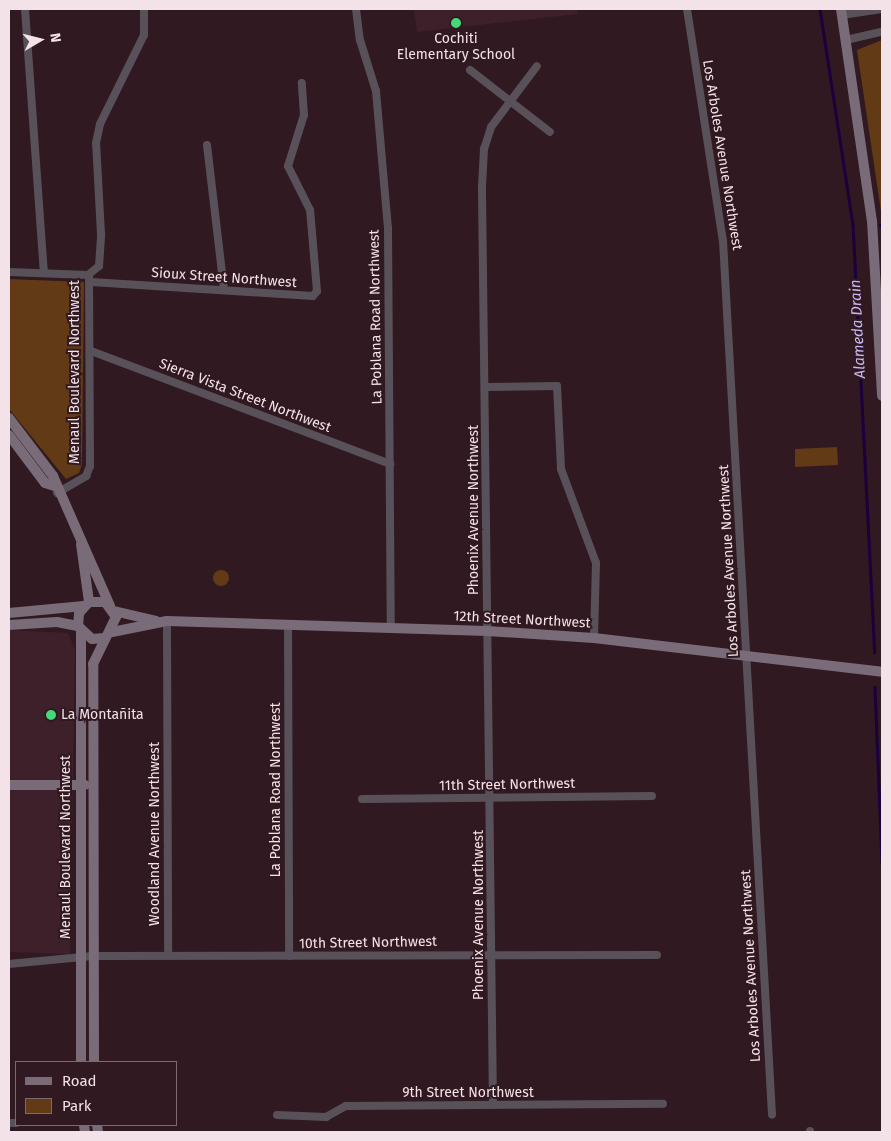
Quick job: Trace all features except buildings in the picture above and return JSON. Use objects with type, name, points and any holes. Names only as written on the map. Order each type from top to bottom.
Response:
[{"type":"main road","points":[[842,12],[872,221],[880,323],[882,396]]},
{"type":"main road","points":[[9,418],[53,476],[55,490],[112,608]]},
{"type":"main road","points":[[9,435],[45,483],[55,490]]},
{"type":"main road","points":[[9,613],[86,604],[81,544]]},
{"type":"main road","name":"12th Street Northwest","points":[[86,604],[112,608],[163,621],[487,631],[594,638],[882,672]]},
{"type":"main road","name":"Menaul Boulevard Northwest","points":[[81,1061],[80,629],[86,604]]},
{"type":"main road","name":"Menaul Boulevard Northwest","points":[[94,1061],[91,785],[93,664],[108,635],[112,608]]},
{"type":"main road","name":"12th Street Northwest","points":[[108,635],[163,621]]},
{"type":"main road","points":[[9,625],[57,622],[80,629],[92,639],[108,635]]},
{"type":"main road","points":[[9,784],[91,785]]},
{"type":"street","points":[[25,9],[44,272]]},
{"type":"street","name":"Menaul Boulevard Northwest","points":[[55,490],[86,476],[90,466],[90,278],[99,266],[101,234],[98,133],[144,35],[144,9]]},
{"type":"street","name":"La Poblana Road Northwest","points":[[356,9],[360,40],[376,90],[384,167],[391,628]]},
{"type":"street","name":"Los Arboles Avenue Northwest","points":[[687,9],[723,241],[772,1115]]},
{"type":"street","points":[[842,12],[882,9]]},
{"type":"street","points":[[846,40],[882,32]]},
{"type":"street","name":"Phoenix Avenue Northwest","points":[[493,1105],[491,797],[487,631],[484,149],[491,127],[537,66]]},
{"type":"street","points":[[470,70],[550,132]]},
{"type":"street","name":"Sioux Street Northwest","points":[[9,272],[44,272],[224,290],[313,296],[317,291],[310,210],[288,166],[304,115],[302,83]]},
{"type":"street","points":[[207,145],[224,290]]},
{"type":"street","name":"Sierra Vista Street Northwest","points":[[91,351],[390,464]]},
{"type":"street","points":[[485,387],[557,386],[561,469],[596,563],[594,638]]},
{"type":"street","name":"Woodland Avenue Northwest","points":[[163,621],[168,956]]},
{"type":"street","name":"La Poblana Road Northwest","points":[[288,624],[289,956]]},
{"type":"street","name":"11th Street Northwest","points":[[362,799],[652,796]]},
{"type":"street","name":"10th Street Northwest","points":[[9,964],[80,960],[93,956],[657,955]]},
{"type":"street","name":"9th Street Northwest","points":[[277,1115],[326,1116],[346,1106],[663,1104]]},
{"type":"shaded area","name":"Cochiti Elementary School","points":[[414,9],[577,9],[578,14],[417,32]]},
{"type":"shaded area","points":[[9,630],[68,633],[75,650],[70,954],[9,952]]},
{"type":"green space","points":[[882,40],[882,218],[857,50]]},
{"type":"green space","points":[[9,279],[84,282],[82,464],[79,473],[66,479],[9,409]]},
{"type":"green space","points":[[837,447],[838,465],[795,467],[795,449]]},
{"type":"green space","points":[[221,570],[227,572],[229,578],[227,584],[221,586],[215,584],[213,578],[215,572]]},
{"type":"waterway","name":"Alameda Drain","points":[[820,9],[853,224],[875,652]]},
{"type":"waterway","name":"Alameda Drain","points":[[875,687],[882,863]]},
{"type":"place","name":"Cochiti Elementary School","points":[[456,23]]},
{"type":"place","name":"La Montañita","points":[[51,715]]}]
